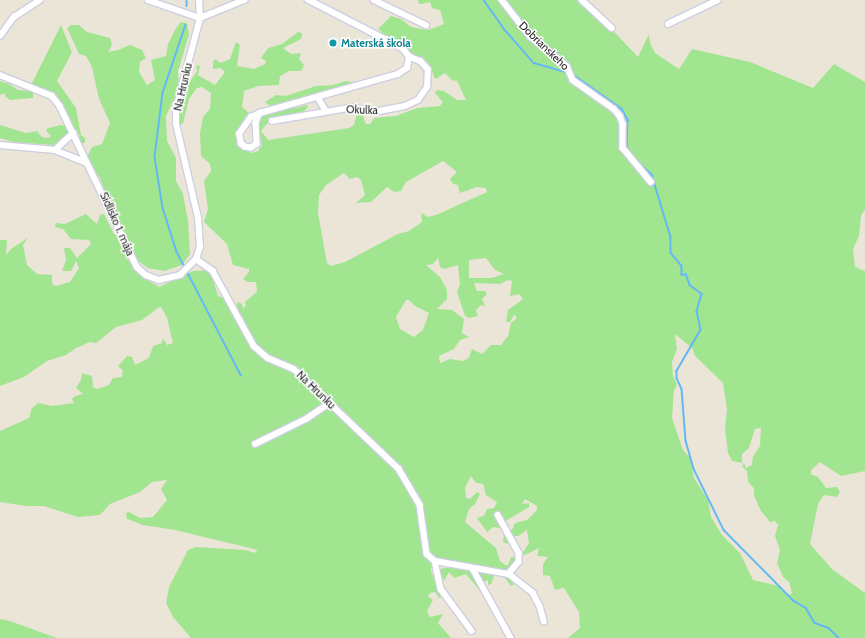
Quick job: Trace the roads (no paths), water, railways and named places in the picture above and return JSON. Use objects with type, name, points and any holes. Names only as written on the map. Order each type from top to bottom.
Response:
[{"type":"street","points":[[0,36],[14,17],[40,0]]},
{"type":"street","points":[[148,0],[200,18],[244,0]]},
{"type":"street","name":"Na Hrunku","points":[[199,0],[200,18],[176,109],[176,124],[198,218],[200,247],[196,259],[212,270],[254,346],[268,358],[294,368],[399,469],[411,487],[420,505],[427,554],[435,562],[441,589],[472,631]]},
{"type":"street","name":"Okulka","points":[[272,121],[355,107],[365,111],[379,111],[405,106],[418,100],[427,87],[428,70],[422,62],[409,57],[403,50],[317,2],[308,0]]},
{"type":"street","points":[[374,0],[426,25]]},
{"type":"street","name":"Dobrianskeho","points":[[502,0],[530,36],[569,69],[573,78],[620,116],[624,124],[622,148],[651,182]]},
{"type":"street","points":[[582,0],[612,28]]},
{"type":"street","points":[[668,24],[718,0]]},
{"type":"street","name":"Okulka","points":[[260,113],[398,74],[407,68],[409,57]]},
{"type":"street","name":"Sídlisko 1. mája","points":[[0,75],[52,96],[60,106],[85,162],[98,182],[130,255],[146,275],[159,280],[168,279],[180,275],[196,259]]},
{"type":"street","points":[[318,97],[326,111]]},
{"type":"street","points":[[260,113],[256,123],[257,144],[252,148],[245,147],[241,144],[239,134],[251,117],[260,113]]},
{"type":"street","points":[[55,150],[73,133]]},
{"type":"street","points":[[0,145],[55,150],[85,162]]},
{"type":"street","points":[[255,444],[306,419],[330,403]]},
{"type":"street","points":[[498,515],[519,553],[519,562],[509,574]]},
{"type":"street","points":[[435,562],[509,574],[533,593],[540,606],[544,621]]},
{"type":"street","points":[[472,569],[510,638]]},
{"type":"waterway","points":[[187,0],[187,6]]},
{"type":"waterway","points":[[484,0],[505,30],[534,63],[568,73]]},
{"type":"waterway","points":[[186,25],[163,93],[155,157],[163,208],[177,252],[241,375]]},
{"type":"waterway","points":[[574,75],[622,109],[628,120],[627,144],[629,152]]},
{"type":"waterway","points":[[634,158],[652,175],[671,237],[671,253],[682,266],[682,275],[686,274],[690,285],[702,294],[697,311],[701,330],[677,371],[677,378],[682,389],[686,441],[694,469],[724,530],[794,601],[806,608],[815,623],[829,628],[839,638]]},
{"type":"place","name":"Materská škola","points":[[333,43]]}]
